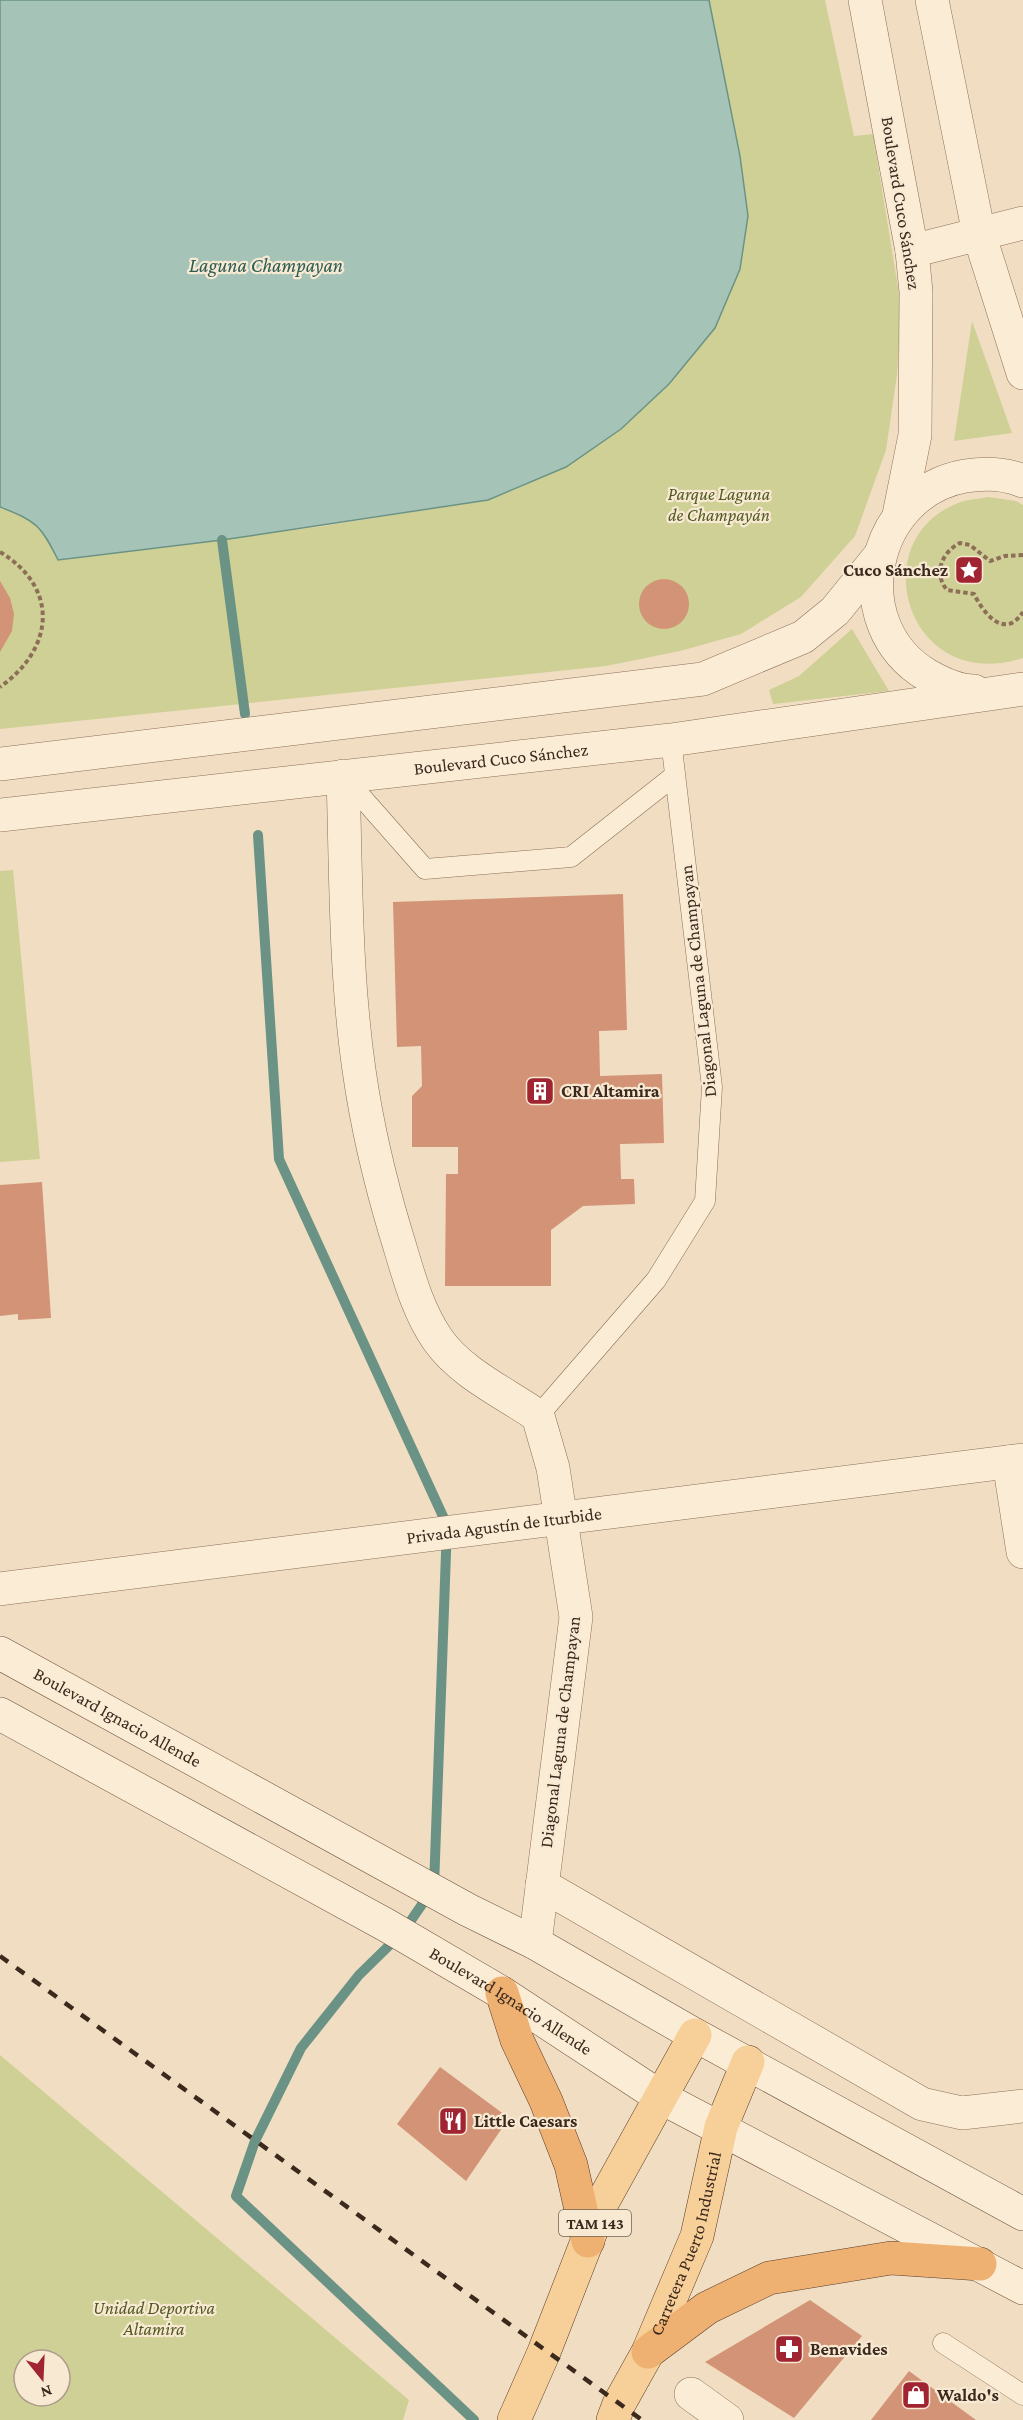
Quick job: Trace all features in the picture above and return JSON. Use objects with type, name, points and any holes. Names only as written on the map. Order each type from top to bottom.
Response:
[{"type":"highway","points":[[502,1993],[517,2040],[546,2101],[571,2165],[588,2241]]},
{"type":"highway","points":[[648,2352],[707,2308],[769,2278],[891,2258],[980,2264]]},
{"type":"main road","name":"TAM 143","points":[[514,2420],[544,2352],[602,2203],[695,2035]]},
{"type":"main road","name":"Carretera Puerto Industrial","points":[[613,2420],[619,2404],[648,2352],[697,2236],[721,2127],[748,2062]]},
{"type":"street","name":"Boulevard Cuco Sánchez","points":[[865,0],[912,251],[916,292],[916,423],[899,515]]},
{"type":"street","points":[[932,0],[979,234],[1023,373]]},
{"type":"street","points":[[912,251],[1023,224]]},
{"type":"street","points":[[1015,688],[970,691],[941,683],[915,667],[894,645],[881,618],[875,588],[878,558],[887,534],[899,515],[922,493],[950,479],[981,473],[1012,476],[1023,481]]},
{"type":"street","points":[[0,764],[703,679],[803,637],[835,611],[878,558]]},
{"type":"street","name":"Boulevard Cuco Sánchez","points":[[0,815],[671,740],[1015,688]]},
{"type":"street","points":[[343,776],[349,970],[359,1071],[372,1143],[406,1268],[424,1314],[437,1339],[451,1355],[463,1367],[538,1416]]},
{"type":"street","name":"Diagonal Laguna de Champayan","points":[[535,1943],[576,1617],[553,1468],[538,1416]]},
{"type":"street","points":[[1016,1461],[1023,1552]]},
{"type":"street","name":"Privada Agustín de Iturbide","points":[[0,1589],[1016,1461]]},
{"type":"street","name":"Boulevard Ignacio Allende","points":[[0,1653],[468,1910],[535,1943],[695,2035],[1023,2214]]},
{"type":"street","name":"Boulevard Ignacio Allende","points":[[0,1714],[445,1959],[502,1993],[662,2098],[721,2127],[1023,2288]]},
{"type":"street","points":[[542,1885],[922,2104],[962,2113],[1023,2106]]},
{"type":"street","points":[[691,2394],[727,2420]]},
{"type":"lane","name":"Diagonal Laguna de Champayan","points":[[538,1416],[656,1280],[705,1201],[712,1087],[671,740]]},
{"type":"lane","points":[[343,776],[425,869],[571,858],[674,776]]},
{"type":"lane","points":[[943,2343],[1023,2395]]},
{"type":"path","points":[[1023,555],[1005,555],[990,561],[970,545],[960,543],[949,549],[939,571],[940,581],[947,590],[974,594],[984,614],[995,622],[1009,623],[1023,612]]},
{"type":"path","points":[[0,552],[17,563],[33,582],[42,605],[42,630],[35,654],[19,674],[0,687]]},
{"type":"green space","name":"Parque Laguna de Champayán","points":[[709,0],[825,0],[854,136],[873,134],[901,306],[897,375],[886,450],[855,536],[801,597],[741,634],[680,651],[606,666],[0,729],[0,507],[22,516],[36,526],[47,539],[59,560],[324,526],[488,500],[566,467],[621,429],[740,269],[748,216],[740,156]]},
{"type":"green space","points":[[972,321],[1012,433],[954,441]]},
{"type":"green space","points":[[988,497],[1016,501],[1023,505],[1023,658],[983,664],[950,655],[926,635],[911,607],[906,577],[912,546],[930,520],[961,502]]},
{"type":"green space","points":[[852,629],[889,691],[773,704],[769,690],[799,676]]},
{"type":"green space","points":[[13,870],[40,1159],[0,1162],[0,871]]},
{"type":"green space","name":"Unidad Deportiva Altamira","points":[[0,2055],[409,2400],[403,2420],[0,2420]]},
{"type":"water","name":"Laguna Champayan","points":[[0,0],[709,0],[740,156],[748,216],[740,269],[715,328],[669,384],[621,429],[566,467],[488,500],[222,540],[58,560],[47,539],[36,526],[22,516],[0,507]]},
{"type":"building","points":[[664,579],[673,581],[684,590],[689,604],[687,613],[678,624],[664,629],[655,627],[644,618],[639,604],[641,595],[650,584]]},
{"type":"building","points":[[0,581],[10,598],[14,614],[12,631],[0,652]]},
{"type":"building","name":"CRI Altamira","points":[[623,894],[627,1030],[599,1031],[600,1076],[662,1074],[664,1143],[620,1144],[621,1179],[634,1179],[635,1204],[583,1206],[551,1230],[551,1286],[445,1286],[446,1174],[458,1174],[458,1147],[412,1147],[412,1096],[422,1086],[421,1046],[397,1047],[393,902]]},
{"type":"building","points":[[42,1182],[51,1318],[18,1320],[18,1314],[0,1316],[0,1185]]},
{"type":"building","name":"Little Caesars","points":[[440,2067],[509,2118],[466,2181],[397,2124]]},
{"type":"building","name":"Benavides","points":[[810,2300],[862,2336],[794,2418],[705,2362]]},
{"type":"building","name":"Waldo's","points":[[909,2371],[976,2420],[871,2420]]},
{"type":"waterway","points":[[222,540],[245,714]]},
{"type":"waterway","points":[[258,835],[279,1159],[447,1525],[434,1887],[403,1932],[359,1975],[301,2048],[255,2141],[236,2196],[474,2420]]},
{"type":"railway","points":[[0,1956],[642,2420]]},
{"type":"place","name":"Cuco Sánchez","points":[[969,570]]},
{"type":"place","name":"CRI Altamira","points":[[540,1091]]},
{"type":"place","name":"Little Caesars","points":[[453,2121]]},
{"type":"place","name":"Benavides","points":[[789,2349]]},
{"type":"place","name":"Waldo's","points":[[916,2395]]}]
